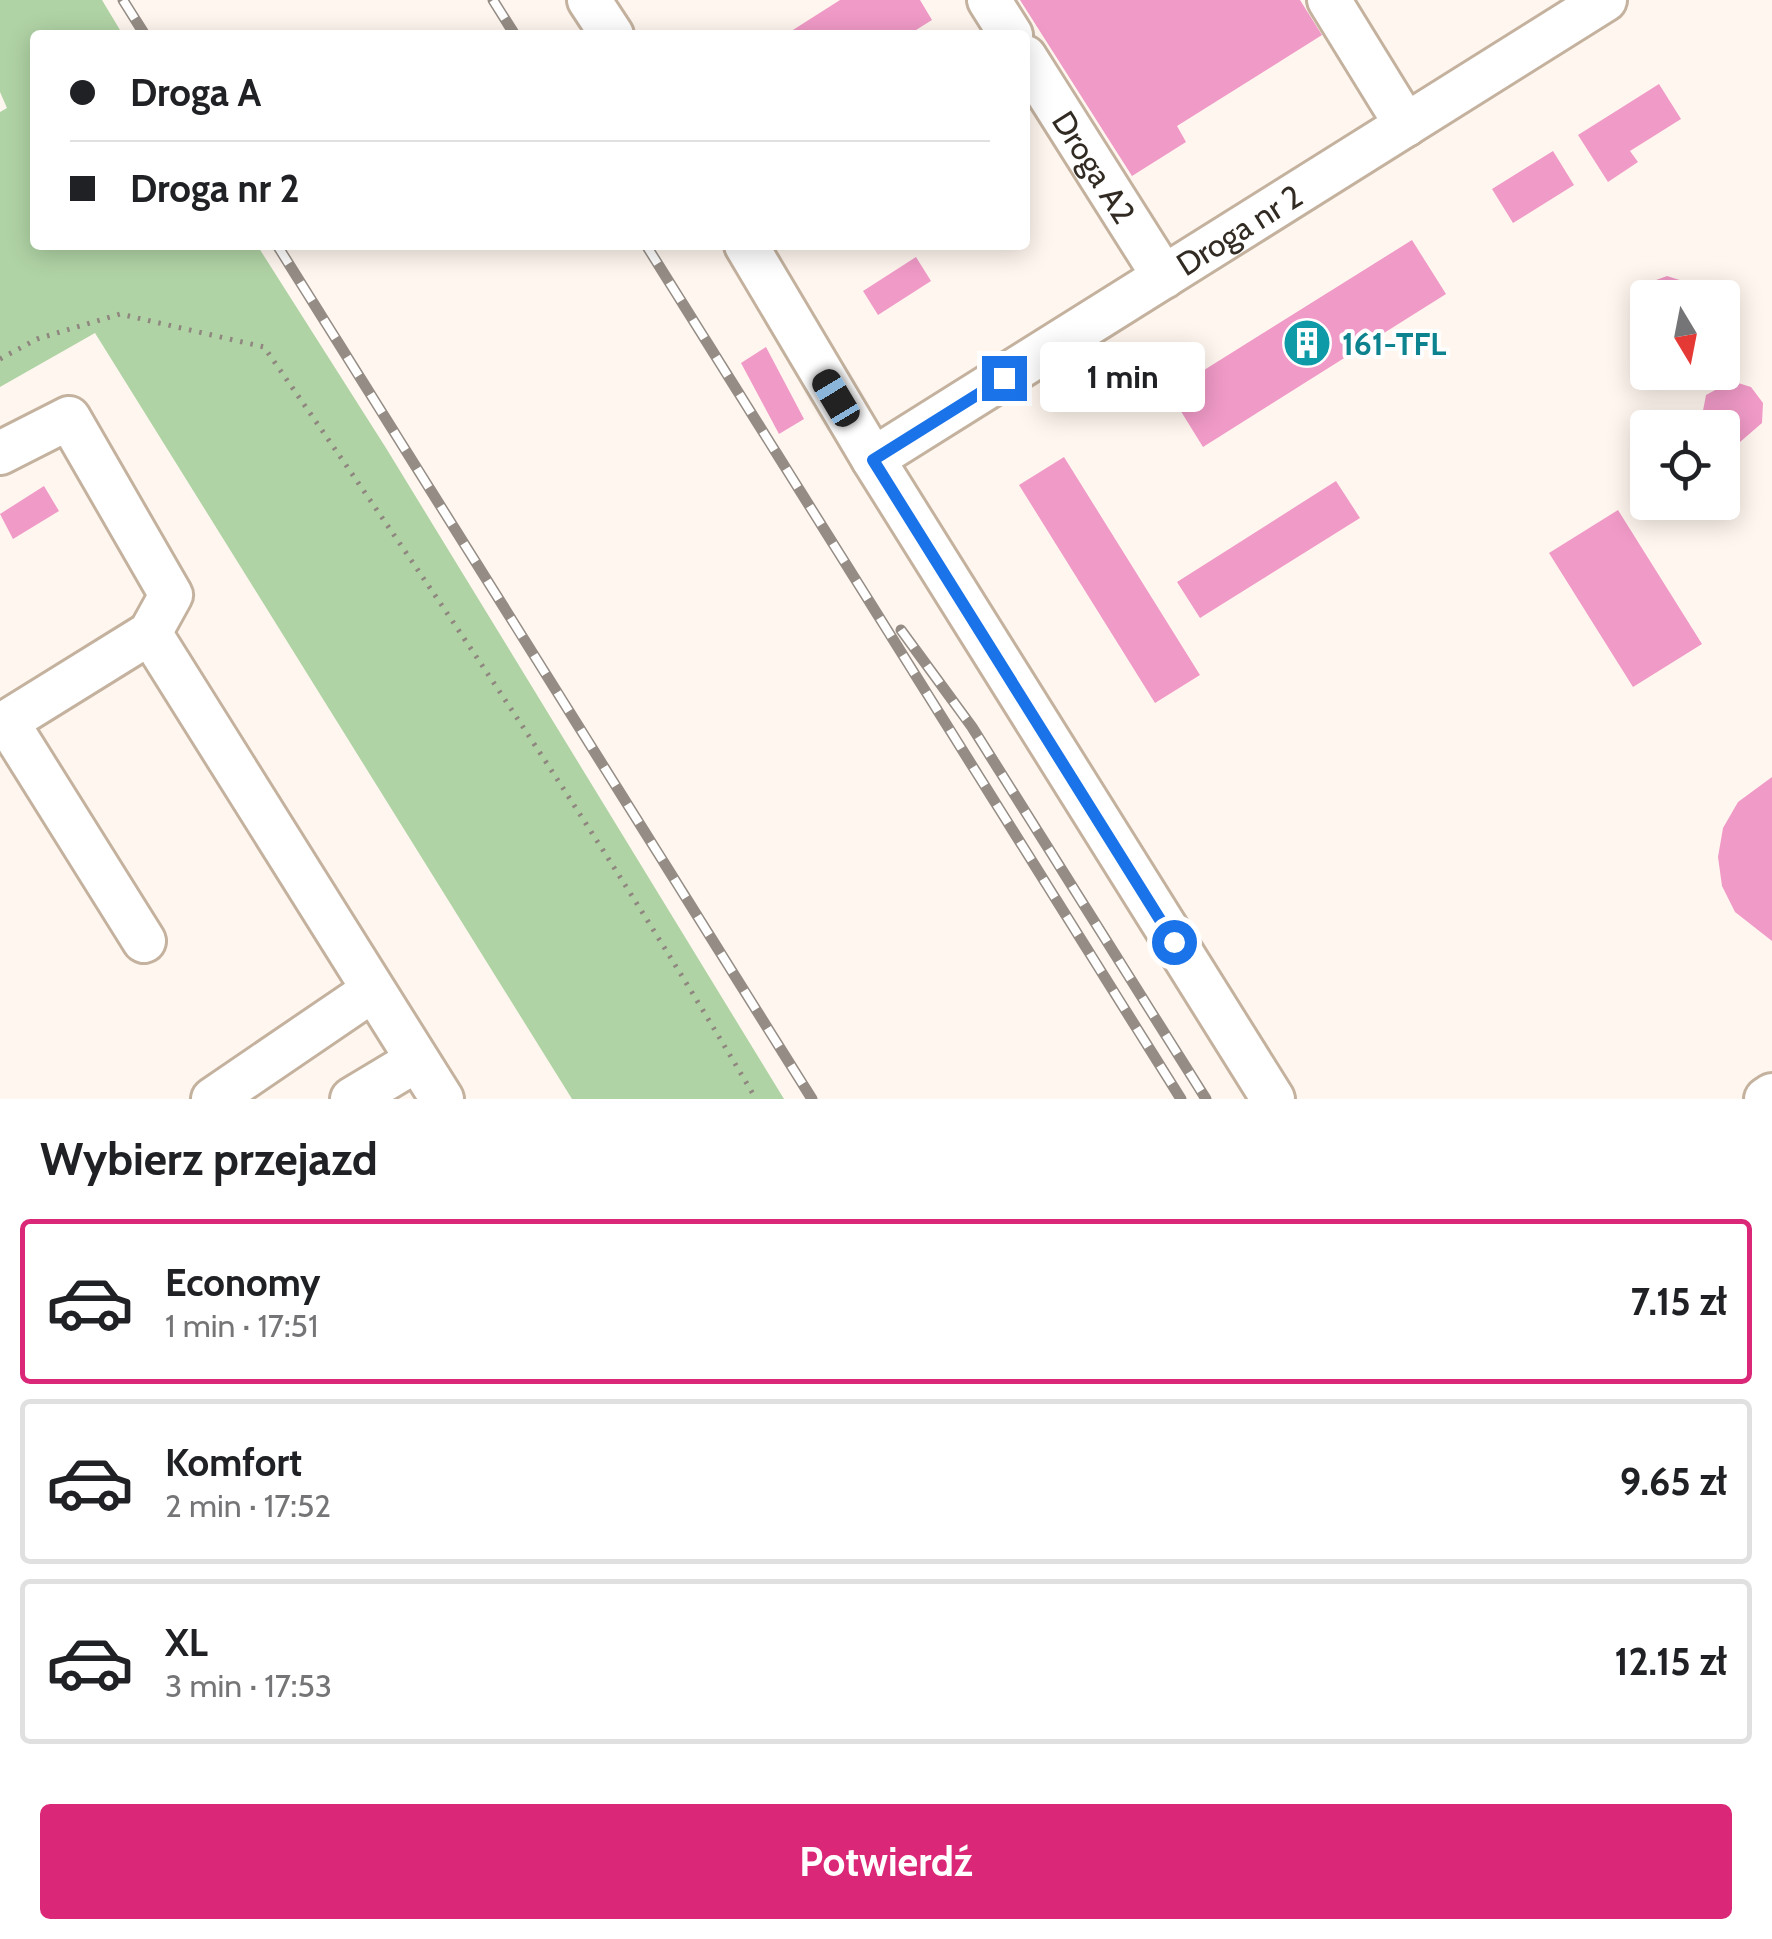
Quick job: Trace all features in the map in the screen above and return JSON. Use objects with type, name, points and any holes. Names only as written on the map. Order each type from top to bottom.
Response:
[{"type":"lane","points":[[590,0],[609,30]]},
{"type":"lane","points":[[988,0],[1008,30]]},
{"type":"lane","points":[[1330,0],[1406,125]]},
{"type":"lane","name":"Droga nr 2","points":[[873,460],[1605,0]]},
{"type":"lane","name":"Droga A2","points":[[1030,65],[1164,277]]},
{"type":"lane","points":[[749,250],[873,460],[1272,1099]]},
{"type":"lane","points":[[0,453],[69,418],[171,595],[150,632],[4,724],[144,941]]},
{"type":"lane","points":[[150,632],[442,1099]]},
{"type":"lane","points":[[213,1099],[373,990]]},
{"type":"lane","points":[[352,1099],[417,1060]]},
{"type":"lane","points":[[1766,1099],[1772,1095]]},
{"type":"path","points":[[0,360],[37,339],[120,314],[264,347],[421,571],[695,995],[756,1099]]},
{"type":"green space","points":[[0,0],[102,0],[120,30],[30,30],[30,250],[260,250],[386,448],[784,1099],[572,1099],[95,333],[0,387],[0,112],[7,108],[0,92]]},
{"type":"building","points":[[840,0],[920,0],[932,20],[916,30],[793,30]]},
{"type":"building","points":[[1020,0],[1300,0],[1322,35],[1177,126],[1186,142],[1132,176]]},
{"type":"building","points":[[1659,84],[1681,119],[1630,151],[1638,162],[1608,182],[1578,135]]},
{"type":"building","points":[[1553,151],[1574,185],[1513,223],[1492,189]]},
{"type":"building","name":"161-TFL","points":[[1412,240],[1446,294],[1203,447],[1169,392]]},
{"type":"building","points":[[916,257],[931,281],[878,315],[863,291]]},
{"type":"building","points":[[766,347],[804,419],[779,434],[741,363]]},
{"type":"building","points":[[1740,384],[1751,387],[1763,403],[1762,423],[1740,442],[1740,410],[1703,410],[1706,395],[1715,390],[1740,390]]},
{"type":"building","points":[[1064,457],[1200,675],[1155,703],[1019,485]]},
{"type":"building","points":[[1336,481],[1360,518],[1200,618],[1177,582]]},
{"type":"building","points":[[44,486],[59,511],[13,539],[0,514]]},
{"type":"building","points":[[1618,510],[1702,644],[1633,687],[1549,553]]},
{"type":"building","points":[[1772,777],[1772,941],[1735,912],[1722,886],[1718,857],[1723,828],[1738,802]]},
{"type":"railway","points":[[123,0],[142,30]]},
{"type":"railway","points":[[493,0],[512,30]]},
{"type":"railway","points":[[280,250],[812,1099]]},
{"type":"railway","points":[[649,250],[1181,1099]]},
{"type":"railway","points":[[901,630],[972,727],[1206,1099]]},
{"type":"place","name":"161-TFL","points":[[1307,343]]},
{"type":"route","points":[[1004,378],[873,460],[1174,942]]}]
